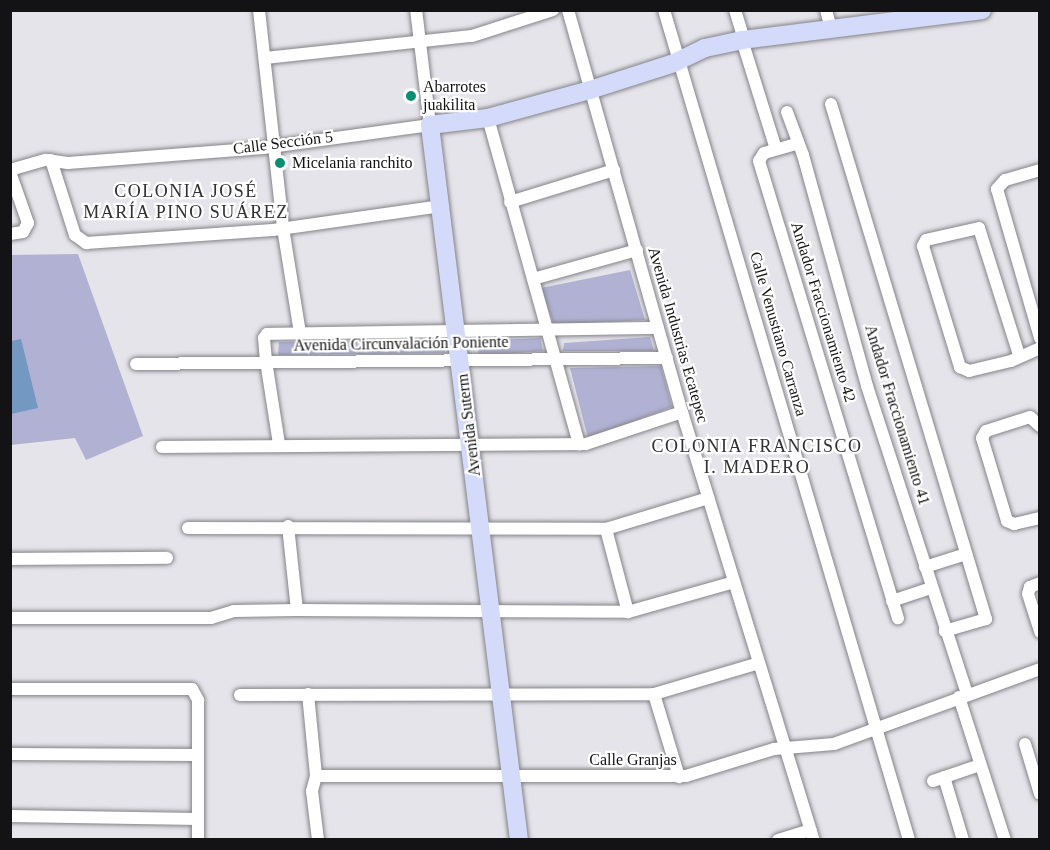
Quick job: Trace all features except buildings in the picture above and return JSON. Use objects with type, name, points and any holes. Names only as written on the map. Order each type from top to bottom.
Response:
[{"type":"street","points":[[259,10],[283,228],[300,333]]},
{"type":"street","name":"Avenida Suterm","points":[[416,10],[458,333],[519,840]]},
{"type":"street","points":[[265,58],[472,36],[553,10]]},
{"type":"street","name":"Avenida Industrias Ecatepec","points":[[568,10],[682,412],[813,835]]},
{"type":"street","name":"Calle Venustiano Carranza","points":[[664,10],[909,840]]},
{"type":"street","points":[[735,10],[776,149],[796,144]]},
{"type":"street","points":[[826,10],[831,29]]},
{"type":"street","name":"Calle Sección 5","points":[[10,171],[51,160],[68,163],[273,146],[488,118],[590,90],[680,60],[705,48],[743,40],[831,29],[872,17],[982,10]]},
{"type":"street","points":[[831,104],[986,619],[945,631]]},
{"type":"street","name":"Andador Fraccionamiento 41","points":[[787,112],[796,144],[803,155],[867,386],[876,402],[945,631],[980,765],[1005,840]]},
{"type":"street","points":[[488,118],[579,445]]},
{"type":"street","name":"Andador Fraccionamiento 42","points":[[776,149],[762,155],[759,161],[898,618]]},
{"type":"street","points":[[51,160],[80,240],[86,243],[283,228],[441,206]]},
{"type":"street","points":[[510,202],[614,170]]},
{"type":"street","points":[[1039,336],[999,185],[1040,170]]},
{"type":"street","points":[[10,171],[25,214],[26,230],[10,234]]},
{"type":"street","points":[[10,214],[25,214]]},
{"type":"street","points":[[1019,355],[979,228],[926,240],[923,246],[960,367],[969,371],[1011,361],[1019,355],[1040,348]]},
{"type":"street","points":[[533,279],[637,250]]},
{"type":"street","name":"Avenida Circunvalación Poniente","points":[[266,362],[265,335],[658,328]]},
{"type":"street","name":"Avenida Circunvalación Poniente","points":[[136,364],[667,358]]},
{"type":"street","points":[[266,362],[279,444]]},
{"type":"street","points":[[162,447],[279,444],[579,445],[682,412]]},
{"type":"street","points":[[1040,426],[1030,417],[982,435],[1007,521],[1014,524],[1040,518]]},
{"type":"street","points":[[188,528],[288,526],[606,529],[708,498]]},
{"type":"street","points":[[288,526],[297,610]]},
{"type":"street","points":[[606,529],[628,612]]},
{"type":"street","points":[[925,567],[966,554]]},
{"type":"street","points":[[10,559],[167,558]]},
{"type":"street","points":[[10,618],[211,618],[234,611],[297,610],[628,612],[734,582]]},
{"type":"street","points":[[1040,583],[1030,587],[1028,594],[1040,632]]},
{"type":"street","points":[[892,601],[931,588]]},
{"type":"street","points":[[240,695],[308,693],[654,694],[759,663]]},
{"type":"street","name":"Calle Granjas","points":[[316,776],[679,777],[786,747],[834,744],[1040,669]]},
{"type":"street","points":[[10,690],[188,688],[195,692],[198,699],[198,840]]},
{"type":"street","points":[[308,693],[316,776],[312,791],[318,840]]},
{"type":"street","points":[[654,694],[679,777]]},
{"type":"street","points":[[1025,744],[1040,794]]},
{"type":"street","points":[[10,754],[198,756]]},
{"type":"street","points":[[963,840],[939,779],[980,765]]},
{"type":"street","points":[[10,816],[198,819]]},
{"type":"street","points":[[778,840],[813,835]]},
{"type":"shaded area","points":[[78,254],[143,436],[86,460],[75,438],[11,445],[10,255]]},
{"type":"shaded area","points":[[630,270],[645,320],[554,325],[541,288]]},
{"type":"shaded area","points":[[650,337],[654,351],[563,351],[564,343]]},
{"type":"shaded area","points":[[540,338],[543,351],[479,356],[477,341]]},
{"type":"shaded area","points":[[21,339],[38,408],[11,414],[11,341]]},
{"type":"shaded area","points":[[443,340],[445,353],[278,355],[279,342]]},
{"type":"shaded area","points":[[661,366],[672,407],[588,438],[570,368]]},
{"type":"place","name":"Abarrotes juakilita","points":[[411,96]]},
{"type":"place","name":"Micelania ranchito","points":[[280,163]]},
{"type":"district","name":"COLONIA JOSÉ MARÍA PINO SUÁREZ","points":[[186,202]]},
{"type":"district","name":"COLONIA FRANCISCO I. MADERO","points":[[757,457]]}]
